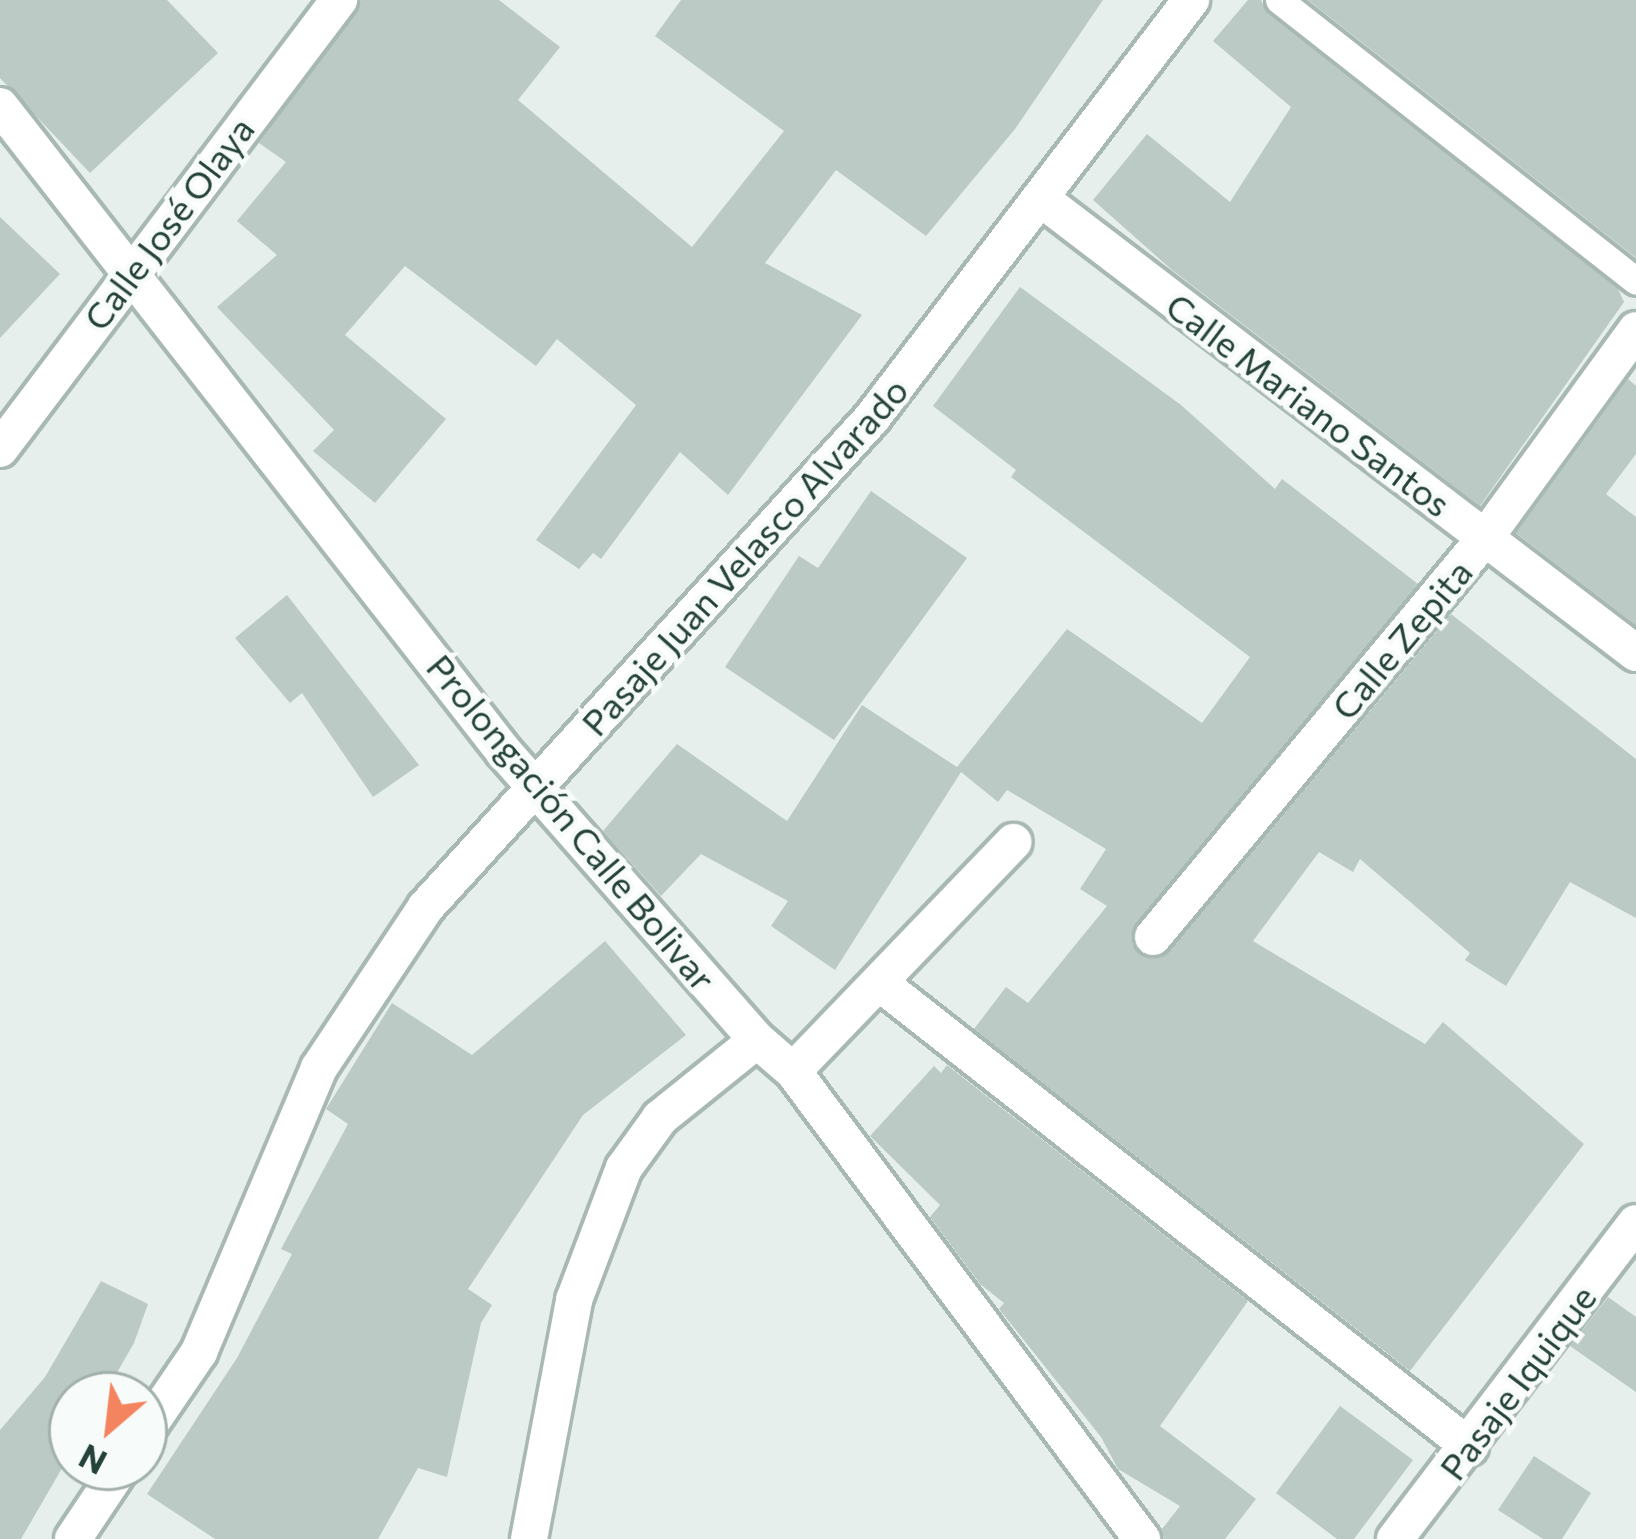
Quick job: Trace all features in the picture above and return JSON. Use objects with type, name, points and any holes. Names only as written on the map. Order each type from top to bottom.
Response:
[{"type":"street","name":"Calle José Olaya","points":[[0,449],[132,267],[339,0]]},
{"type":"street","name":"Pasaje Juan Velasco Alvarado","points":[[168,1398],[199,1352],[319,1068],[426,908],[872,418],[1191,0]]},
{"type":"street","name":"Prolongación Calle Bolivar","points":[[0,106],[132,267],[538,786],[757,1040],[793,1071],[1142,1539]]},
{"type":"street","name":"Calle Mariano Santos","points":[[1040,198],[1636,653]]},
{"type":"street","name":"Calle Zepita","points":[[1153,937],[1485,538],[1636,331]]},
{"type":"street","points":[[793,1071],[1013,842]]},
{"type":"street","points":[[881,984],[1470,1448]]},
{"type":"street","points":[[529,1539],[574,1300],[624,1168],[660,1118],[757,1040]]},
{"type":"street","name":"Pasaje Iquique","points":[[1395,1539],[1470,1448],[1636,1223]]},
{"type":"street","points":[[73,1539],[106,1491]]},
{"type":"lane","points":[[1279,0],[1636,281]]},
{"type":"building","points":[[0,0],[167,0],[218,53],[90,173],[0,78]]},
{"type":"building","points":[[361,0],[499,0],[560,47],[518,100],[692,247],[784,131],[655,36],[681,0],[1103,0],[1015,129],[926,236],[836,170],[765,263],[862,315],[728,495],[680,452],[601,559],[593,553],[579,569],[536,540],[636,405],[557,339],[536,366],[405,266],[345,335],[446,419],[375,503],[313,451],[334,430],[217,307],[277,255],[237,221],[286,162],[259,143]]},
{"type":"building","points":[[1248,0],[1261,0],[1268,14],[1618,289],[1624,302],[1480,506],[1172,270],[1093,200],[1147,134],[1230,202],[1291,107],[1213,41]]},
{"type":"building","points":[[1308,0],[1636,0],[1636,258]]},
{"type":"building","points":[[0,217],[60,274],[0,338]]},
{"type":"building","points":[[1020,287],[1181,405],[1275,489],[1282,479],[1418,584],[1136,923],[1132,944],[1140,955],[1170,951],[1451,614],[1636,759],[1636,918],[1570,882],[1506,986],[1465,960],[1470,953],[1360,859],[1353,872],[1319,852],[1253,941],[1425,1044],[1443,1022],[1584,1144],[1410,1371],[974,1029],[1006,987],[1028,1003],[1107,906],[1080,889],[1106,849],[1007,790],[998,802],[961,772],[835,970],[771,926],[788,901],[701,854],[661,896],[603,831],[677,744],[787,821],[862,705],[957,767],[1067,629],[1202,723],[1250,657],[1011,477],[1016,470],[933,406]]},
{"type":"building","points":[[1628,379],[1636,386],[1636,454],[1606,494],[1636,517],[1636,625],[1516,533]]},
{"type":"building","points":[[871,491],[967,558],[834,740],[725,667],[799,556],[818,568]]},
{"type":"building","points":[[287,595],[419,765],[373,797],[302,693],[290,703],[235,638]]},
{"type":"building","points":[[605,941],[686,1035],[583,1115],[468,1289],[492,1305],[481,1323],[447,1477],[418,1468],[378,1539],[215,1539],[147,1494],[168,1491],[168,1462],[237,1358],[292,1254],[281,1249],[348,1124],[326,1109],[392,1003],[472,1055]]},
{"type":"building","points":[[947,1065],[1248,1301],[1160,1426],[1256,1499],[1225,1539],[1164,1539],[1162,1529],[1180,1506],[1118,1469],[1101,1437],[999,1309],[1004,1303],[980,1284],[930,1217],[940,1205],[870,1136],[934,1066],[941,1073]]},
{"type":"building","points":[[101,1281],[148,1304],[118,1371],[48,1371]]},
{"type":"building","points":[[1608,1297],[1636,1317],[1636,1392],[1570,1346]]},
{"type":"building","points":[[48,1372],[49,1491],[21,1539],[0,1539],[0,1430]]},
{"type":"building","points":[[1340,1406],[1413,1460],[1354,1539],[1337,1539],[1276,1493]]},
{"type":"building","points":[[1534,1456],[1591,1493],[1562,1539],[1543,1539],[1498,1510]]}]
